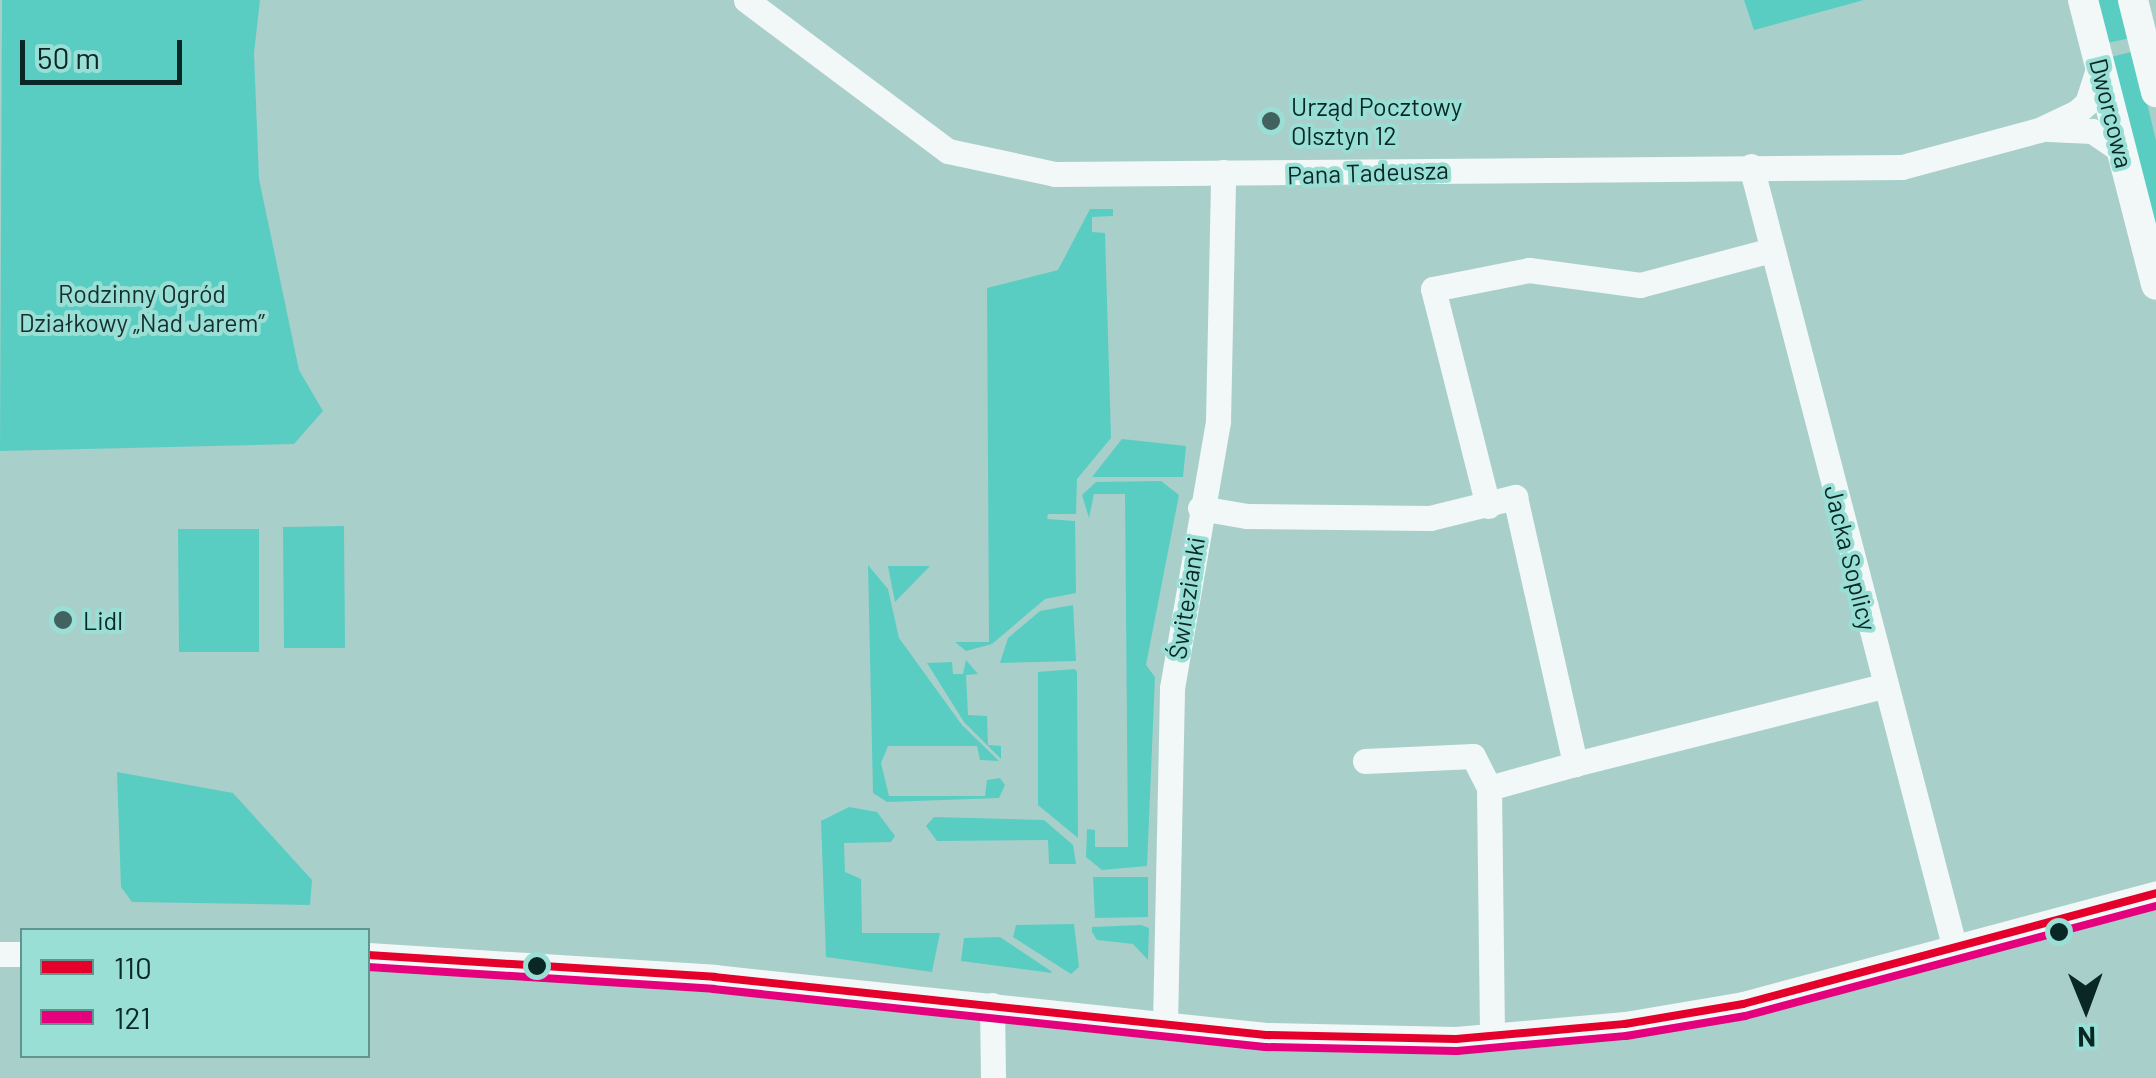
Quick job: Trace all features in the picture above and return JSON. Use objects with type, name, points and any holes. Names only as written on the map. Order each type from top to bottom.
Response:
[{"type":"street","name":"Pana Tadeusza","points":[[746,0],[948,151],[1055,174],[1902,166],[2038,130],[2087,103],[2100,65]]},
{"type":"street","name":"Dworcowa","points":[[2083,0],[2156,285]]},
{"type":"street","name":"Dworcowa","points":[[2133,0],[2156,92]]},
{"type":"street","name":"Pana Tadeusza","points":[[2038,130],[2092,131],[2122,151]]},
{"type":"street","name":"Jacka Soplicy","points":[[1751,166],[1883,686],[1955,949]]},
{"type":"street","name":"Świtezianki","points":[[1165,1024],[1172,688],[1200,508],[1218,422],[1223,172]]},
{"type":"street","points":[[1488,506],[1433,289],[1529,270],[1640,284],[1772,250]]},
{"type":"street","points":[[1200,508],[1248,516],[1430,518],[1515,497],[1576,764]]},
{"type":"street","points":[[1489,788],[1883,686]]},
{"type":"street","points":[[1365,762],[1473,756],[1489,788],[1492,1037]]},
{"type":"street","points":[[370,955],[714,977],[1352,1040],[1492,1037],[1742,1004],[2156,893]]},
{"type":"street","points":[[992,1005],[993,1078]]},
{"type":"green space","name":"Rodzinny Ogród Działkowy „Nad Jarem”","points":[[2,0],[260,0],[254,53],[259,179],[299,370],[323,411],[294,444],[0,451]]},
{"type":"green space","points":[[1744,0],[1864,0],[1754,30]]},
{"type":"green space","points":[[2096,0],[2122,0],[2131,38],[2107,43]]},
{"type":"green space","points":[[2135,51],[2156,141],[2156,235],[2111,57]]},
{"type":"green space","points":[[1090,209],[1113,209],[1113,216],[1092,217],[1092,232],[1105,233],[1111,438],[1077,479],[1076,514],[1048,514],[1047,519],[1075,521],[1076,593],[1045,599],[992,644],[966,651],[955,642],[989,642],[987,288],[1058,270]]},
{"type":"green space","points":[[1122,439],[1186,446],[1183,477],[1092,477]]},
{"type":"green space","points":[[1161,481],[1179,495],[1146,665],[1155,677],[1147,866],[1102,870],[1086,857],[1087,829],[1095,830],[1095,847],[1128,847],[1125,494],[1094,494],[1089,518],[1082,495],[1096,482]]},
{"type":"green space","points":[[344,526],[345,648],[284,648],[283,527]]},
{"type":"green space","points":[[178,529],[259,529],[259,652],[179,652]]},
{"type":"green space","points":[[868,565],[888,589],[899,638],[962,725],[999,761],[980,760],[977,746],[888,746],[881,763],[889,796],[985,796],[987,780],[1000,778],[1005,785],[999,798],[887,802],[873,793]]},
{"type":"green space","points":[[888,566],[930,566],[895,602]]},
{"type":"green space","points":[[1073,605],[1076,661],[1000,663],[1008,638],[1040,611]]},
{"type":"green space","points":[[966,660],[978,674],[966,675],[968,715],[987,716],[988,745],[1001,746],[1001,759],[964,722],[927,663],[952,662],[953,674],[963,674]]},
{"type":"green space","points":[[1075,669],[1078,838],[1038,805],[1038,672]]},
{"type":"green space","points":[[117,772],[233,793],[312,880],[310,905],[132,902],[121,887]]},
{"type":"green space","points":[[849,807],[877,812],[895,836],[891,842],[844,843],[845,872],[861,879],[862,933],[940,933],[932,972],[826,957],[821,821]]},
{"type":"green space","points":[[934,817],[1044,820],[1073,845],[1076,864],[1049,864],[1048,840],[937,841],[926,826]]},
{"type":"green space","points":[[1093,877],[1148,877],[1148,917],[1095,918]]},
{"type":"green space","points":[[1074,924],[1079,967],[1071,974],[1013,937],[1016,925]]},
{"type":"green space","points":[[1092,927],[1149,928],[1148,960],[1133,944],[1097,940],[1092,932]]},
{"type":"green space","points":[[1000,937],[1052,973],[961,961],[964,938]]},
{"type":"transit line","name":"110","points":[[370,955],[714,977],[1266,1035],[1456,1039],[1625,1024],[1743,1004],[2156,893]]},
{"type":"transit line","name":"121","points":[[370,967],[713,989],[1265,1047],[1457,1051],[1626,1036],[1745,1016],[2156,906]]},
{"type":"place","name":"Urząd Pocztowy Olsztyn 12","points":[[1271,121]]},
{"type":"place","name":"Lidl","points":[[63,620]]}]
